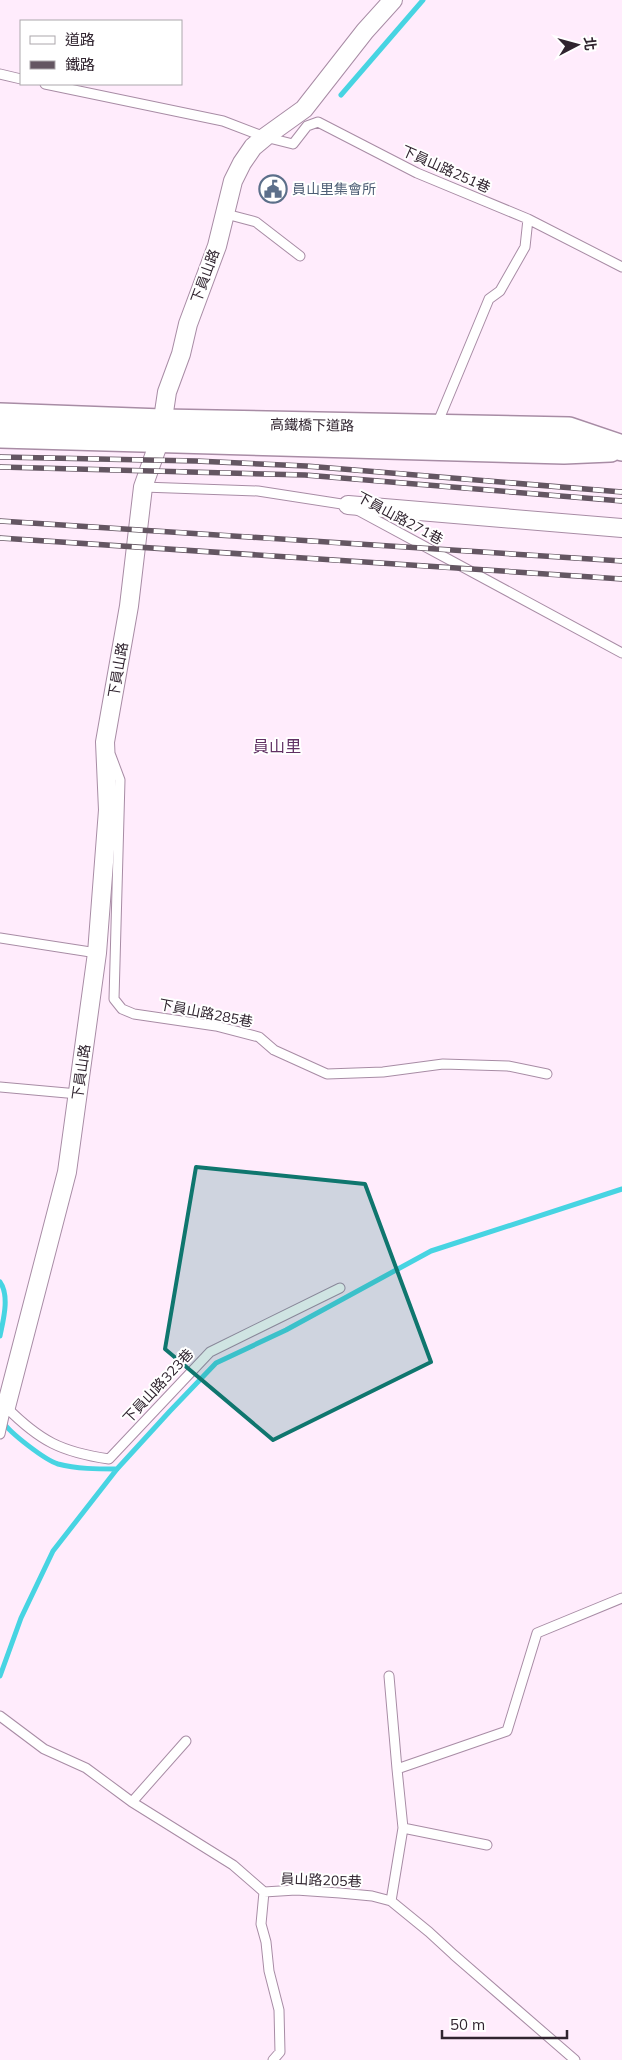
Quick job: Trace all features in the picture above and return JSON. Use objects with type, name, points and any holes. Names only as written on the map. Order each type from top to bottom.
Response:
[{"type":"street","name":"下員山路","points":[[6,1407],[67,1172],[97,953],[108,810],[105,742],[129,606],[143,487],[161,430],[167,392],[181,354],[188,324],[216,246],[236,174],[253,148],[265,137],[304,110],[365,31],[393,0]]},
{"type":"street","name":"高鐵橋下道路","points":[[0,416],[161,430]]},
{"type":"street","name":"高鐵橋下道路","points":[[0,434],[161,430],[569,430],[622,448]]},
{"type":"street","points":[[348,505],[622,528]]},
{"type":"lane","points":[[0,74],[20,79]]},
{"type":"lane","points":[[50,85],[223,121],[265,137]]},
{"type":"lane","name":"下員山路251巷","points":[[265,137],[293,144],[307,126],[318,122],[417,173],[528,219],[622,267]]},
{"type":"lane","points":[[226,214],[256,222],[300,256]]},
{"type":"lane","points":[[440,417],[489,299],[500,291],[524,247],[528,219]]},
{"type":"lane","name":"下員山路271巷","points":[[143,487],[258,491],[348,505],[622,653]]},
{"type":"lane","name":"下員山路285巷","points":[[105,742],[120,780],[114,999],[122,1009],[134,1014],[216,1026],[259,1038],[274,1050],[327,1074],[383,1072],[443,1064],[508,1066],[547,1074]]},
{"type":"lane","points":[[0,938],[97,953]]},
{"type":"lane","points":[[0,1087],[78,1094]]},
{"type":"lane","name":"下員山路323巷","points":[[6,1407],[27,1427],[50,1444],[84,1455],[110,1459],[210,1352],[340,1288]]},
{"type":"lane","points":[[0,1434],[6,1407]]},
{"type":"lane","points":[[397,1769],[508,1731],[537,1633],[622,1598]]},
{"type":"lane","points":[[389,1676],[403,1828],[390,1901]]},
{"type":"lane","name":"員山路205巷","points":[[0,1716],[44,1748],[86,1768],[132,1802],[233,1865],[264,1892],[296,1890],[340,1893],[372,1896],[390,1901],[429,1932],[454,1956],[575,2060]]},
{"type":"lane","points":[[132,1802],[186,1741]]},
{"type":"lane","points":[[403,1828],[487,1845]]},
{"type":"lane","points":[[264,1892],[261,1924],[266,1942],[269,1971],[279,2010],[280,2052],[273,2060]]},
{"type":"highlighted area","points":[[196,1167],[365,1184],[431,1362],[273,1440],[165,1349]]},
{"type":"waterway","points":[[341,95],[423,0]]},
{"type":"waterway","points":[[0,1676],[21,1618],[53,1551],[117,1469],[216,1363],[286,1330],[431,1251],[622,1189]]},
{"type":"waterway","points":[[0,1282],[5,1294],[4,1316],[0,1336]]},
{"type":"waterway","points":[[3,1422],[28,1446],[58,1464],[80,1468],[117,1469]]},
{"type":"railway","points":[[0,457],[196,461],[306,466],[622,492]]},
{"type":"railway","points":[[0,467],[305,475],[622,501]]},
{"type":"railway","points":[[0,521],[622,561]]},
{"type":"railway","points":[[0,538],[622,579]]},
{"type":"place","name":"員山里集會所","points":[[273,189]]},
{"type":"district","name":"員山里","points":[[277,746]]}]
